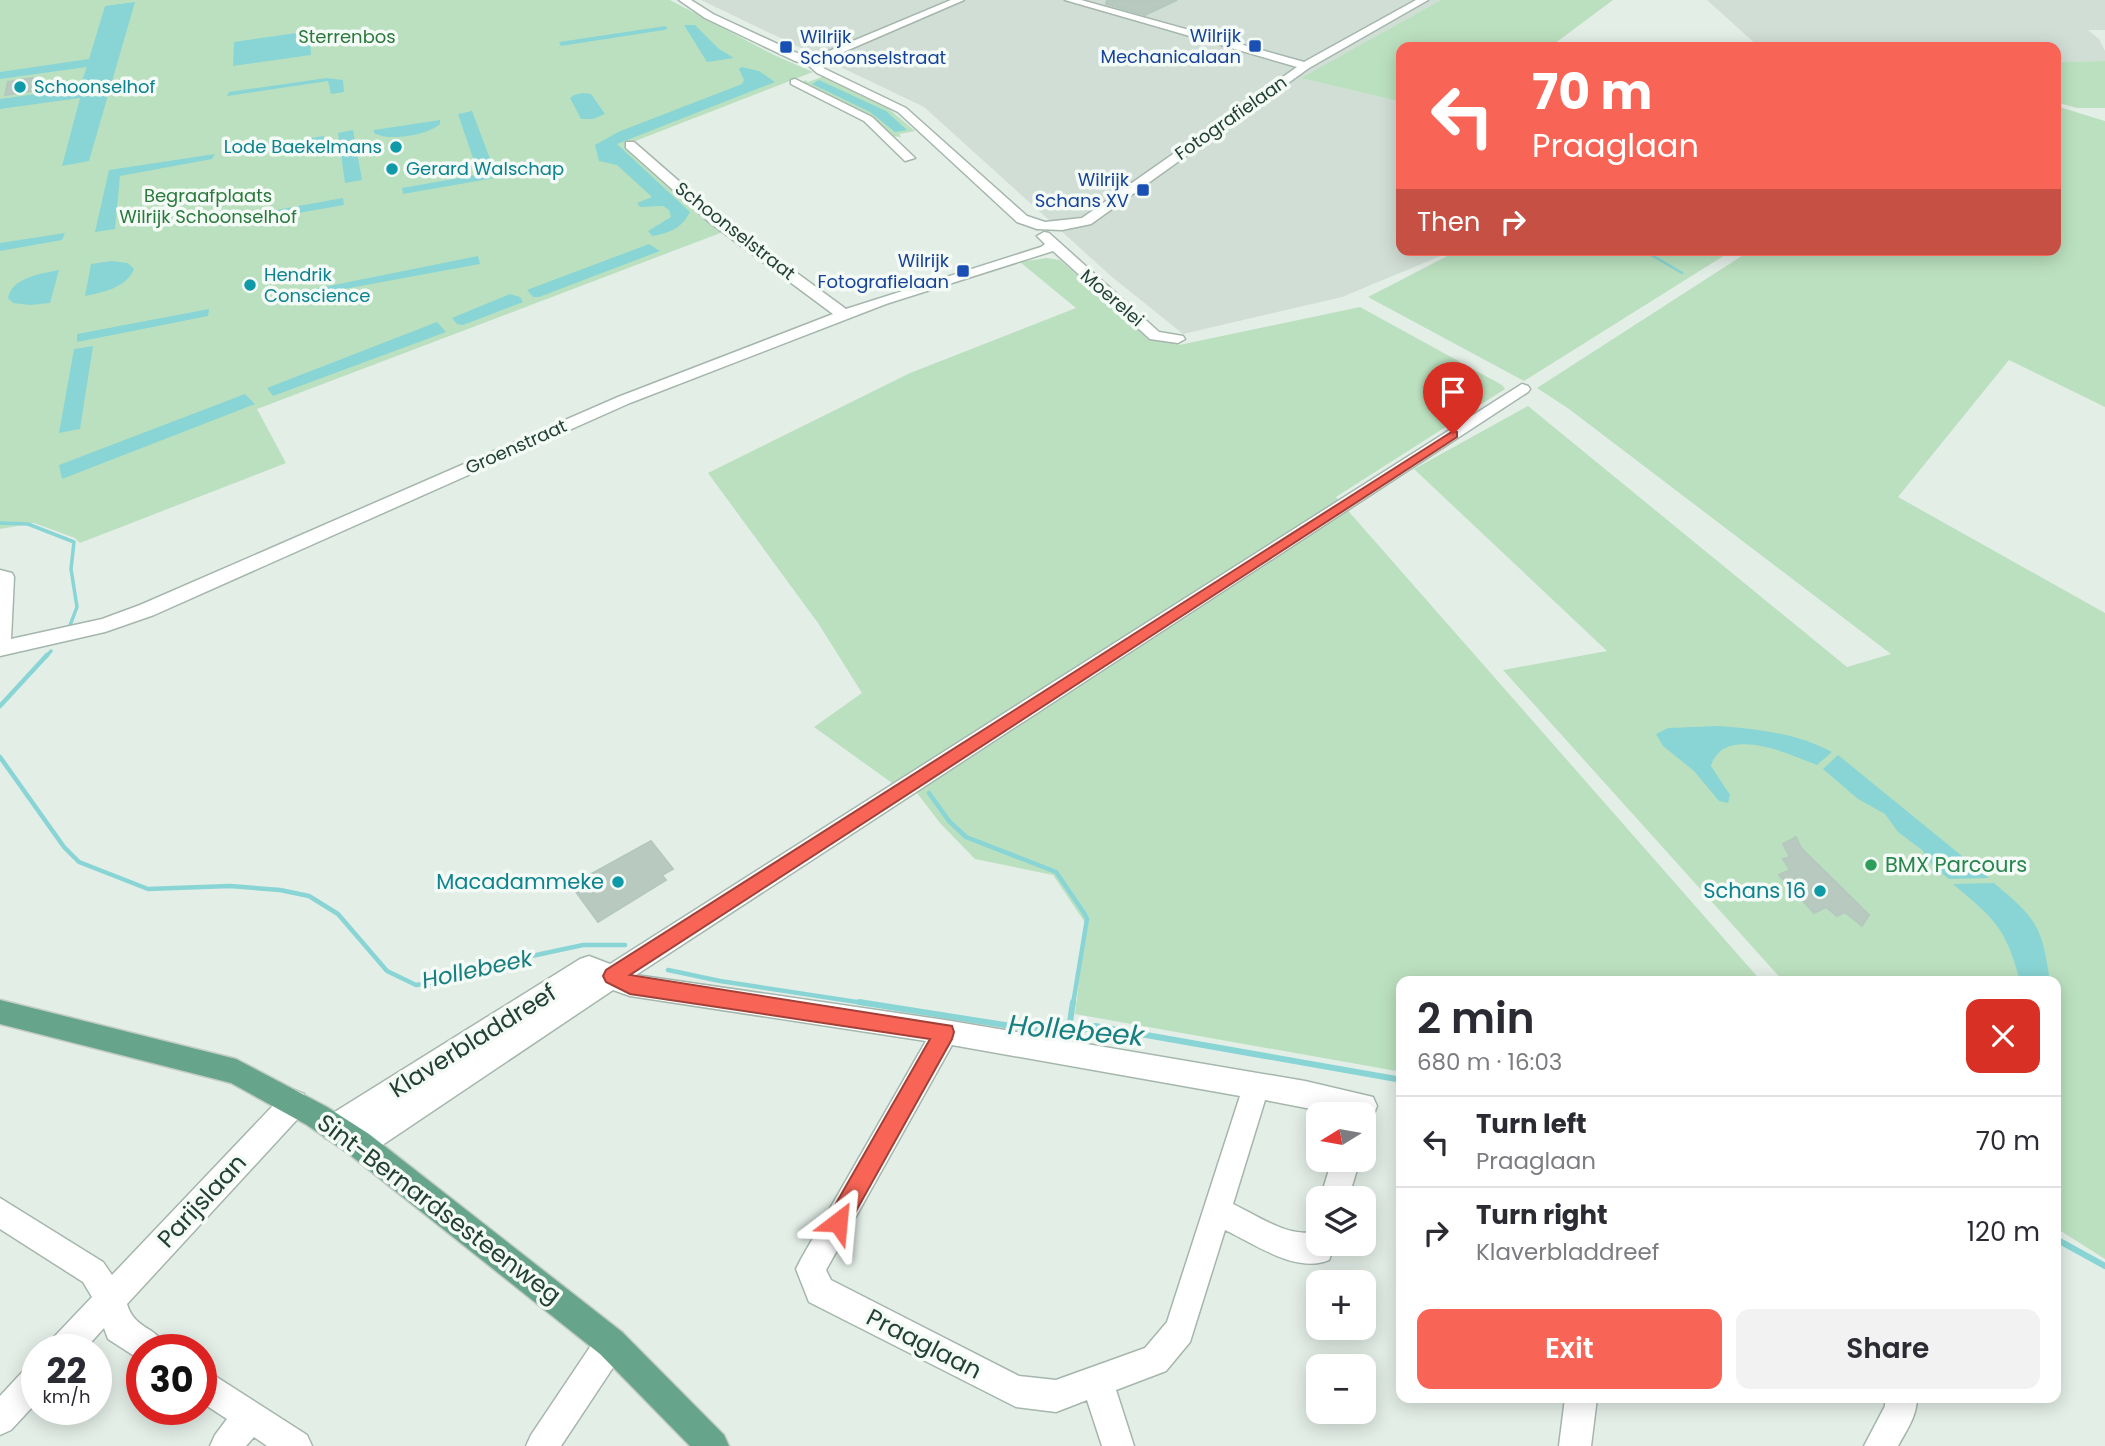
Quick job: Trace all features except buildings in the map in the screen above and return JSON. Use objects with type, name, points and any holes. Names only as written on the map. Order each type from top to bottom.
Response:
[{"type":"main road","name":"Sint-Bernardsesteenweg","points":[[0,1012],[236,1072],[294,1103],[359,1144],[611,1343],[713,1446]]},
{"type":"street","name":"Moerelei","points":[[684,0],[709,16],[799,60],[811,62],[821,71],[902,110],[1027,222],[1039,226],[1052,245],[1155,336],[1178,340]]},
{"type":"street","points":[[811,62],[959,0]]},
{"type":"street","points":[[1070,0],[1305,66]]},
{"type":"street","name":"Fotografielaan","points":[[1039,226],[1086,221],[1305,66],[1423,0]]},
{"type":"street","points":[[821,71],[795,82],[868,119],[909,158]]},
{"type":"street","points":[[892,142],[929,133]]},
{"type":"street","name":"Schoonselstraat","points":[[630,145],[715,219],[843,314]]},
{"type":"street","name":"Groenstraat","points":[[0,649],[105,625],[147,610],[624,400],[843,314],[1037,253],[1052,245]]},
{"type":"street","name":"Klaverbladdreef","points":[[359,1144],[613,976],[1522,389]]},
{"type":"street","points":[[0,576],[5,577],[0,649]]},
{"type":"street","name":"Klaverbladdreef","points":[[335,1128],[589,967],[613,976]]},
{"type":"street","points":[[613,976],[630,985],[945,1032],[1340,1102]]},
{"type":"street","name":"Praaglaan","points":[[945,1032],[811,1269],[820,1291],[1016,1391],[1056,1396],[1155,1360],[1179,1331],[1256,1087]]},
{"type":"street","name":"Parijslaan","points":[[78,1334],[294,1103]]},
{"type":"street","points":[[1216,1211],[1293,1247],[1306,1248]]},
{"type":"street","points":[[0,1212],[93,1272],[110,1299],[118,1328],[127,1334]]},
{"type":"street","points":[[542,1446],[611,1343]]},
{"type":"street","points":[[1097,1379],[1118,1446]]},
{"type":"street","points":[[217,1394],[296,1446]]},
{"type":"street","points":[[0,1419],[21,1396]]},
{"type":"street","points":[[1575,1446],[1580,1403]]},
{"type":"street","points":[[1880,1446],[1901,1409],[1901,1403]]},
{"type":"street","points":[[226,1446],[250,1416]]},
{"type":"shaded area","points":[[701,0],[1441,0],[1302,78],[1396,101],[1396,256],[1441,256],[1342,297],[1183,334],[1112,277],[924,107]]},
{"type":"shaded area","points":[[1707,0],[2105,0],[2105,30],[2088,30],[2099,39],[2105,51],[2105,61],[2061,62],[2061,42],[1753,42]]},
{"type":"green space","name":"Begraafplaats Wilrijk Schoonselhof","points":[[0,0],[670,0],[774,55],[813,72],[625,145],[723,232],[257,409],[286,463],[80,543],[75,538],[34,523],[0,529]]},
{"type":"green space","points":[[1441,0],[1613,0],[1557,42],[1396,42],[1396,101],[1301,78]]},
{"type":"green space","points":[[2105,61],[2105,108],[2077,108],[2061,103],[2061,62]]},
{"type":"green space","points":[[822,77],[889,109],[915,131],[899,134],[901,137],[891,136],[803,83],[805,80],[808,82]]},
{"type":"green space","points":[[2061,108],[2105,121],[2105,407],[2009,360],[1898,497],[2105,613],[2105,1259],[2061,1231],[2061,976],[1779,976],[1503,670],[1607,651],[1414,469],[1528,406],[1847,667],[1891,654],[1569,409],[1537,388],[1742,256],[2061,256]]},
{"type":"green space","points":[[1447,256],[1723,256],[1524,381],[1368,297]]},
{"type":"green space","points":[[1047,258],[1060,260],[1149,339],[1168,335],[1179,345],[1360,307],[1502,385],[1505,389],[1336,497],[1757,976],[1396,976],[1396,1071],[1075,1014],[1086,924],[1053,875],[975,859],[940,823],[904,776],[892,783],[814,727],[862,693],[818,623],[708,473],[910,373],[1076,308],[1020,262]]},
{"type":"water","points":[[135,2],[89,161],[62,166],[80,98],[0,109],[0,99],[79,88],[87,67],[0,79],[0,72],[89,59],[105,6]]},
{"type":"water","points":[[684,25],[695,25],[719,49],[734,58],[707,62]]},
{"type":"water","points":[[666,26],[667,29],[664,30],[561,46],[559,42]]},
{"type":"water","points":[[310,31],[311,55],[233,66],[234,42]]},
{"type":"water","points":[[742,67],[759,71],[775,82],[617,144],[690,212],[675,229],[652,236],[648,231],[671,217],[669,210],[663,206],[640,207],[637,203],[652,197],[617,165],[599,161],[595,145],[618,132],[742,84],[744,80],[739,69]]},
{"type":"water","points":[[326,78],[343,80],[344,92],[331,94],[328,81],[227,96],[229,92]]},
{"type":"water","points":[[819,80],[886,111],[907,130],[895,132],[870,112],[812,84]]},
{"type":"water","points":[[583,93],[591,94],[605,114],[593,119],[581,119],[570,98]]},
{"type":"water","points":[[472,111],[492,164],[476,167],[458,114]]},
{"type":"water","points":[[440,120],[440,124],[434,128],[408,136],[389,137],[374,133],[374,130]]},
{"type":"water","points":[[353,130],[362,180],[345,183],[338,133]]},
{"type":"water","points":[[324,136],[323,141],[231,155],[233,150]]},
{"type":"water","points":[[215,154],[212,159],[120,176],[115,229],[95,232],[109,170]]},
{"type":"water","points":[[555,161],[557,167],[403,194],[402,188]]},
{"type":"water","points":[[343,198],[344,205],[230,225],[231,218]]},
{"type":"water","points":[[65,233],[62,240],[0,251],[0,243]]},
{"type":"water","points":[[649,244],[660,251],[539,297],[533,297],[527,290]]},
{"type":"water","points":[[478,256],[480,264],[290,299],[294,293]]},
{"type":"water","points":[[111,261],[128,263],[134,269],[120,285],[85,296],[91,264]]},
{"type":"water","points":[[59,270],[50,303],[13,303],[8,298],[15,285],[21,281]]},
{"type":"water","points":[[510,294],[520,297],[523,302],[463,325],[457,324],[452,318]]},
{"type":"water","points":[[209,309],[208,316],[77,342],[77,334]]},
{"type":"water","points":[[437,322],[446,332],[273,396],[267,388]]},
{"type":"water","points":[[93,346],[80,429],[59,433],[74,349]]},
{"type":"water","points":[[245,394],[255,404],[62,479],[59,465]]},
{"type":"water","points":[[1718,726],[1791,736],[1832,752],[1817,765],[1775,749],[1743,744],[1729,747],[1718,753],[1711,766],[1730,795],[1728,803],[1719,801],[1694,771],[1663,746],[1656,734],[1668,728]]},
{"type":"water","points":[[1838,755],[1989,878],[1949,879],[1933,866],[1922,850],[1898,832],[1885,814],[1858,799],[1823,769]]},
{"type":"water","points":[[1994,883],[2020,906],[2029,915],[2040,936],[2049,976],[2018,976],[2009,946],[1996,924],[1953,884]]},
{"type":"waterway","points":[[1653,256],[1682,273]]},
{"type":"waterway","name":"Hollebeek","points":[[0,523],[28,524],[74,542],[71,569],[77,607],[69,628]]},
{"type":"waterway","name":"Hollebeek","points":[[46,657],[51,651]]},
{"type":"waterway","name":"Hollebeek","points":[[0,706],[47,655]]},
{"type":"waterway","name":"Hollebeek","points":[[0,757],[64,847],[79,862],[148,889],[230,886],[280,890],[309,896],[338,914],[387,971],[416,985],[450,980],[527,957],[583,945],[625,945]]},
{"type":"waterway","points":[[929,793],[949,821],[966,837],[1056,872],[1084,913],[1087,919],[1073,1004]]},
{"type":"waterway","name":"Hollebeek","points":[[668,970],[720,981],[870,1004]]},
{"type":"waterway","name":"Hollebeek","points":[[859,1002],[1068,1035]]},
{"type":"waterway","points":[[1068,1035],[1073,1002]]},
{"type":"waterway","name":"Hollebeek","points":[[1068,1035],[1095,1026],[1396,1079]]},
{"type":"waterway","name":"Hollebeek","points":[[2061,1242],[2105,1266]]},
{"type":"place","name":"Wilrijk Mechanicalaan","points":[[1255,46]]},
{"type":"place","name":"Wilrijk Schoonselstraat","points":[[786,47]]},
{"type":"place","name":"Schoonselhof","points":[[20,87]]},
{"type":"place","name":"Lode Baekelmans","points":[[396,147]]},
{"type":"place","name":"Gerard Walschap","points":[[392,169]]},
{"type":"place","name":"Wilrijk Schans XV","points":[[1143,190]]},
{"type":"place","name":"Wilrijk Fotografielaan","points":[[963,271]]},
{"type":"place","name":"Hendrik Conscience","points":[[250,285]]},
{"type":"place","name":"BMX Parcours","points":[[1871,865]]},
{"type":"place","name":"Macadammeke","points":[[618,882]]},
{"type":"place","name":"Schans 16","points":[[1820,891]]},
{"type":"route","points":[[838,1222],[945,1032],[630,985],[613,976],[1453,434]]},
{"type":"park label","name":"Sterrenbos","points":[[347,37]]}]
